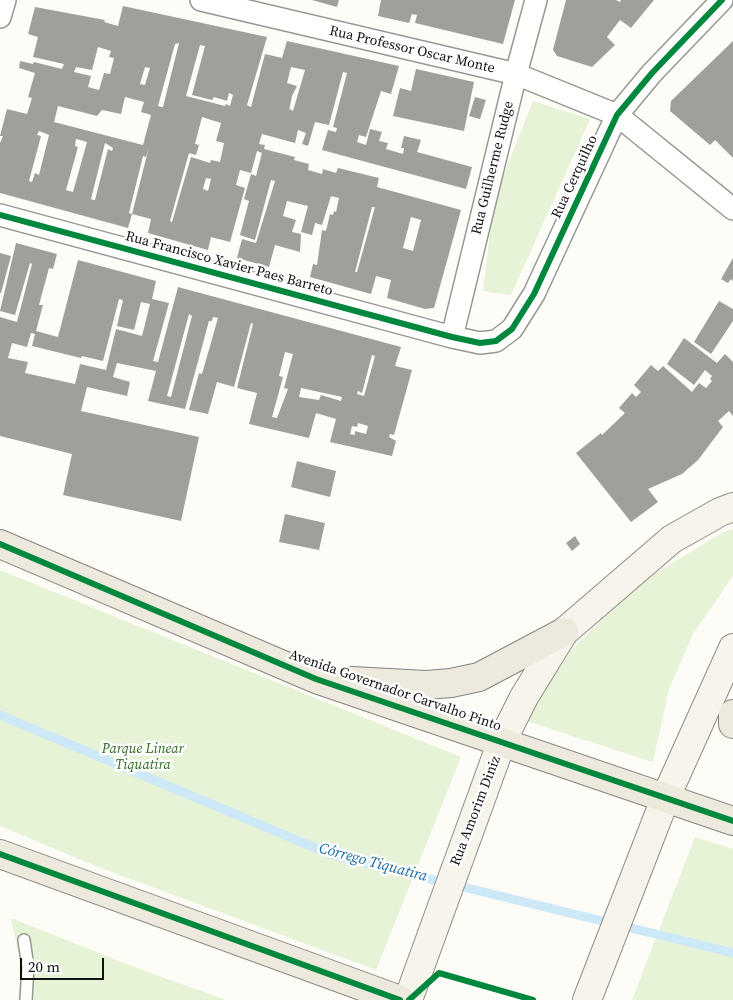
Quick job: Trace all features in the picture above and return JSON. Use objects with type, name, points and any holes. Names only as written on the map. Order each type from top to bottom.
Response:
[{"type":"main road","name":"Avenida Governador Carvalho Pinto","points":[[0,544],[316,679],[498,753],[665,799],[733,821]]},
{"type":"main road","points":[[316,679],[426,685],[451,683],[479,677],[564,632]]},
{"type":"main road","points":[[733,714],[733,724]]},
{"type":"main road","points":[[0,854],[400,1000]]},
{"type":"street","points":[[0,17],[5,0]]},
{"type":"street","name":"Rua Professor Oscar Monte","points":[[201,0],[516,74],[617,115],[733,208]]},
{"type":"street","name":"Rua Guilherme Rudge","points":[[452,336],[536,0]]},
{"type":"street","name":"Rua Cerquilho","points":[[452,336],[480,343],[496,342],[512,329],[534,294],[617,115],[652,73],[722,0]]},
{"type":"street","name":"Rua Francisco Xavier Paes Barreto","points":[[0,215],[452,336]]},
{"type":"street","name":"Rua Amorim Diniz","points":[[408,1000],[498,753],[524,697],[564,632],[672,539],[720,512],[733,507]]},
{"type":"street","points":[[590,993],[665,799],[733,648]]},
{"type":"lane","points":[[24,940],[28,967],[26,1000]]},
{"type":"green space","points":[[533,101],[590,119],[511,295],[483,291],[494,198]]},
{"type":"green space","points":[[733,529],[733,576],[693,634],[669,689],[653,762],[526,721],[537,699],[573,648],[641,582],[723,532]]},
{"type":"green space","name":"Parque Linear Tiquatira","points":[[0,570],[461,757],[376,970],[98,867],[0,826]]},
{"type":"green space","points":[[695,837],[733,849],[733,1000],[632,1000]]},
{"type":"green space","points":[[11,918],[137,968],[226,1000],[18,1000],[19,957]]},
{"type":"building","points":[[312,0],[339,0],[337,7]]},
{"type":"building","points":[[381,0],[515,0],[503,44],[415,23],[417,15],[412,14],[409,23],[378,16]]},
{"type":"building","points":[[566,0],[616,0],[620,2],[621,0],[654,0],[631,28],[620,20],[607,37],[615,45],[592,67],[557,56],[553,50]]},
{"type":"building","points":[[123,6],[267,37],[247,105],[251,107],[265,54],[282,58],[287,41],[399,66],[391,94],[381,91],[366,137],[359,135],[357,142],[366,145],[370,129],[382,132],[379,141],[388,143],[386,149],[403,154],[404,148],[401,148],[404,136],[421,140],[417,152],[472,167],[466,189],[322,150],[328,130],[336,132],[337,128],[333,127],[347,73],[343,72],[329,125],[315,122],[308,146],[302,144],[306,133],[298,130],[295,143],[262,134],[259,144],[265,145],[264,149],[295,157],[294,160],[309,164],[308,170],[322,174],[323,169],[336,173],[338,168],[379,178],[377,187],[461,210],[434,308],[425,309],[387,298],[391,280],[376,276],[371,294],[310,277],[313,264],[317,265],[322,230],[326,231],[330,214],[333,215],[334,211],[336,212],[339,198],[331,196],[322,225],[315,223],[312,235],[301,232],[308,206],[287,201],[283,216],[296,220],[292,232],[301,234],[300,252],[275,245],[269,267],[237,258],[242,239],[256,243],[275,181],[271,180],[255,240],[240,235],[249,201],[244,199],[251,174],[256,176],[262,153],[257,151],[251,173],[240,170],[236,185],[245,188],[230,242],[211,237],[208,250],[148,233],[151,219],[132,214],[128,228],[0,193],[0,143],[3,136],[0,136],[7,109],[27,114],[32,98],[28,97],[35,73],[19,68],[20,61],[33,64],[34,62],[62,69],[64,64],[33,57],[38,37],[28,34],[35,7],[105,20],[104,22],[118,26]],"holes":[[[179,43],[163,107],[158,106],[175,44]],[[200,45],[205,46],[192,95],[212,100],[214,97],[227,101],[229,93],[233,95],[230,106],[226,104],[225,106],[186,96]],[[98,47],[111,51],[109,57],[114,58],[110,74],[104,73],[99,90],[88,87],[91,76],[74,72],[76,67],[92,70]],[[145,67],[150,68],[145,85],[140,84]],[[291,67],[305,70],[293,111],[290,109],[289,111],[292,96],[297,86],[287,83]],[[125,97],[144,102],[141,112],[151,115],[143,145],[54,122],[58,106],[97,116],[102,110],[121,114]],[[202,117],[221,123],[216,141],[224,143],[220,162],[211,160],[210,163],[191,157],[172,222],[170,221],[189,153],[196,155],[199,145],[195,144]],[[39,131],[49,135],[39,175],[35,173],[32,182],[29,181],[41,136],[37,135]],[[76,139],[87,142],[73,192],[66,190],[78,147],[75,146]],[[105,143],[113,148],[112,151],[108,149],[95,200],[91,199]],[[149,147],[132,214],[129,213],[143,156],[146,157]],[[206,178],[211,179],[208,191],[203,189]],[[372,207],[375,207],[357,272],[355,272]],[[411,217],[421,220],[413,251],[403,248]]]},
{"type":"building","points":[[733,41],[733,158],[715,140],[710,145],[670,111],[671,101]]},
{"type":"building","points":[[416,69],[474,82],[464,131],[393,116],[400,88],[411,91]]},
{"type":"building","points":[[475,97],[486,100],[480,119],[469,116]]},
{"type":"building","points":[[16,243],[57,254],[53,269],[49,268],[39,305],[43,305],[36,331],[58,337],[78,260],[156,281],[152,299],[169,303],[153,361],[158,362],[178,287],[401,347],[395,366],[412,370],[394,435],[390,434],[389,437],[396,441],[392,456],[330,442],[336,419],[316,413],[309,438],[249,424],[257,393],[237,388],[253,324],[251,323],[234,387],[217,382],[208,414],[189,410],[199,373],[202,374],[218,318],[213,317],[212,321],[209,321],[185,409],[148,401],[156,371],[117,363],[113,377],[130,382],[127,396],[87,387],[81,411],[199,437],[181,521],[63,495],[72,454],[0,436],[0,317],[17,322],[32,264],[30,263],[15,315],[0,311]],"holes":[[[119,299],[123,300],[117,326],[134,330],[141,302],[150,304],[142,336],[116,329],[106,370],[80,364],[75,384],[25,373],[28,362],[8,358],[12,343],[27,347],[31,333],[35,334],[32,346],[81,358],[82,356],[103,361]],[[189,314],[192,316],[171,397],[167,396]],[[285,352],[293,354],[284,388],[288,389],[277,418],[272,417],[283,377],[279,376]],[[372,355],[375,356],[364,396],[357,394],[358,391],[362,393]],[[301,388],[342,397],[341,401],[321,395],[319,400],[299,397]],[[358,423],[368,426],[366,434],[355,431],[355,435],[350,434],[352,426],[357,427]]]},
{"type":"building","points":[[0,253],[11,256],[1,293],[0,293]]},
{"type":"building","points":[[733,258],[733,281],[731,279],[728,283],[721,279]]},
{"type":"building","points":[[719,301],[733,309],[733,321],[711,354],[694,342]]},
{"type":"building","points":[[684,338],[717,363],[725,354],[733,362],[733,416],[729,411],[718,421],[723,427],[698,460],[682,474],[648,489],[658,502],[631,522],[576,453],[601,433],[602,435],[625,413],[619,408],[632,393],[636,397],[641,392],[634,385],[651,365],[658,371],[663,366],[692,392],[699,383],[706,388],[712,381],[710,379],[712,376],[705,370],[694,385],[667,364]]},
{"type":"building","points":[[297,461],[336,471],[330,497],[291,487]]},
{"type":"building","points":[[285,514],[325,523],[319,550],[279,542]]},
{"type":"building","points":[[575,536],[580,544],[572,551],[566,543]]},
{"type":"waterway","name":"Córrego Tiquatira","points":[[0,715],[332,855],[733,953]]},
{"type":"cycle path","points":[[0,215],[452,337],[480,343],[496,341],[512,329],[534,294],[617,115],[652,73],[722,0]]},
{"type":"cycle path","points":[[0,544],[316,679],[733,821]]},
{"type":"cycle path","points":[[0,854],[400,1000]]},
{"type":"cycle path","points":[[409,1000],[439,973],[533,1000]]}]
